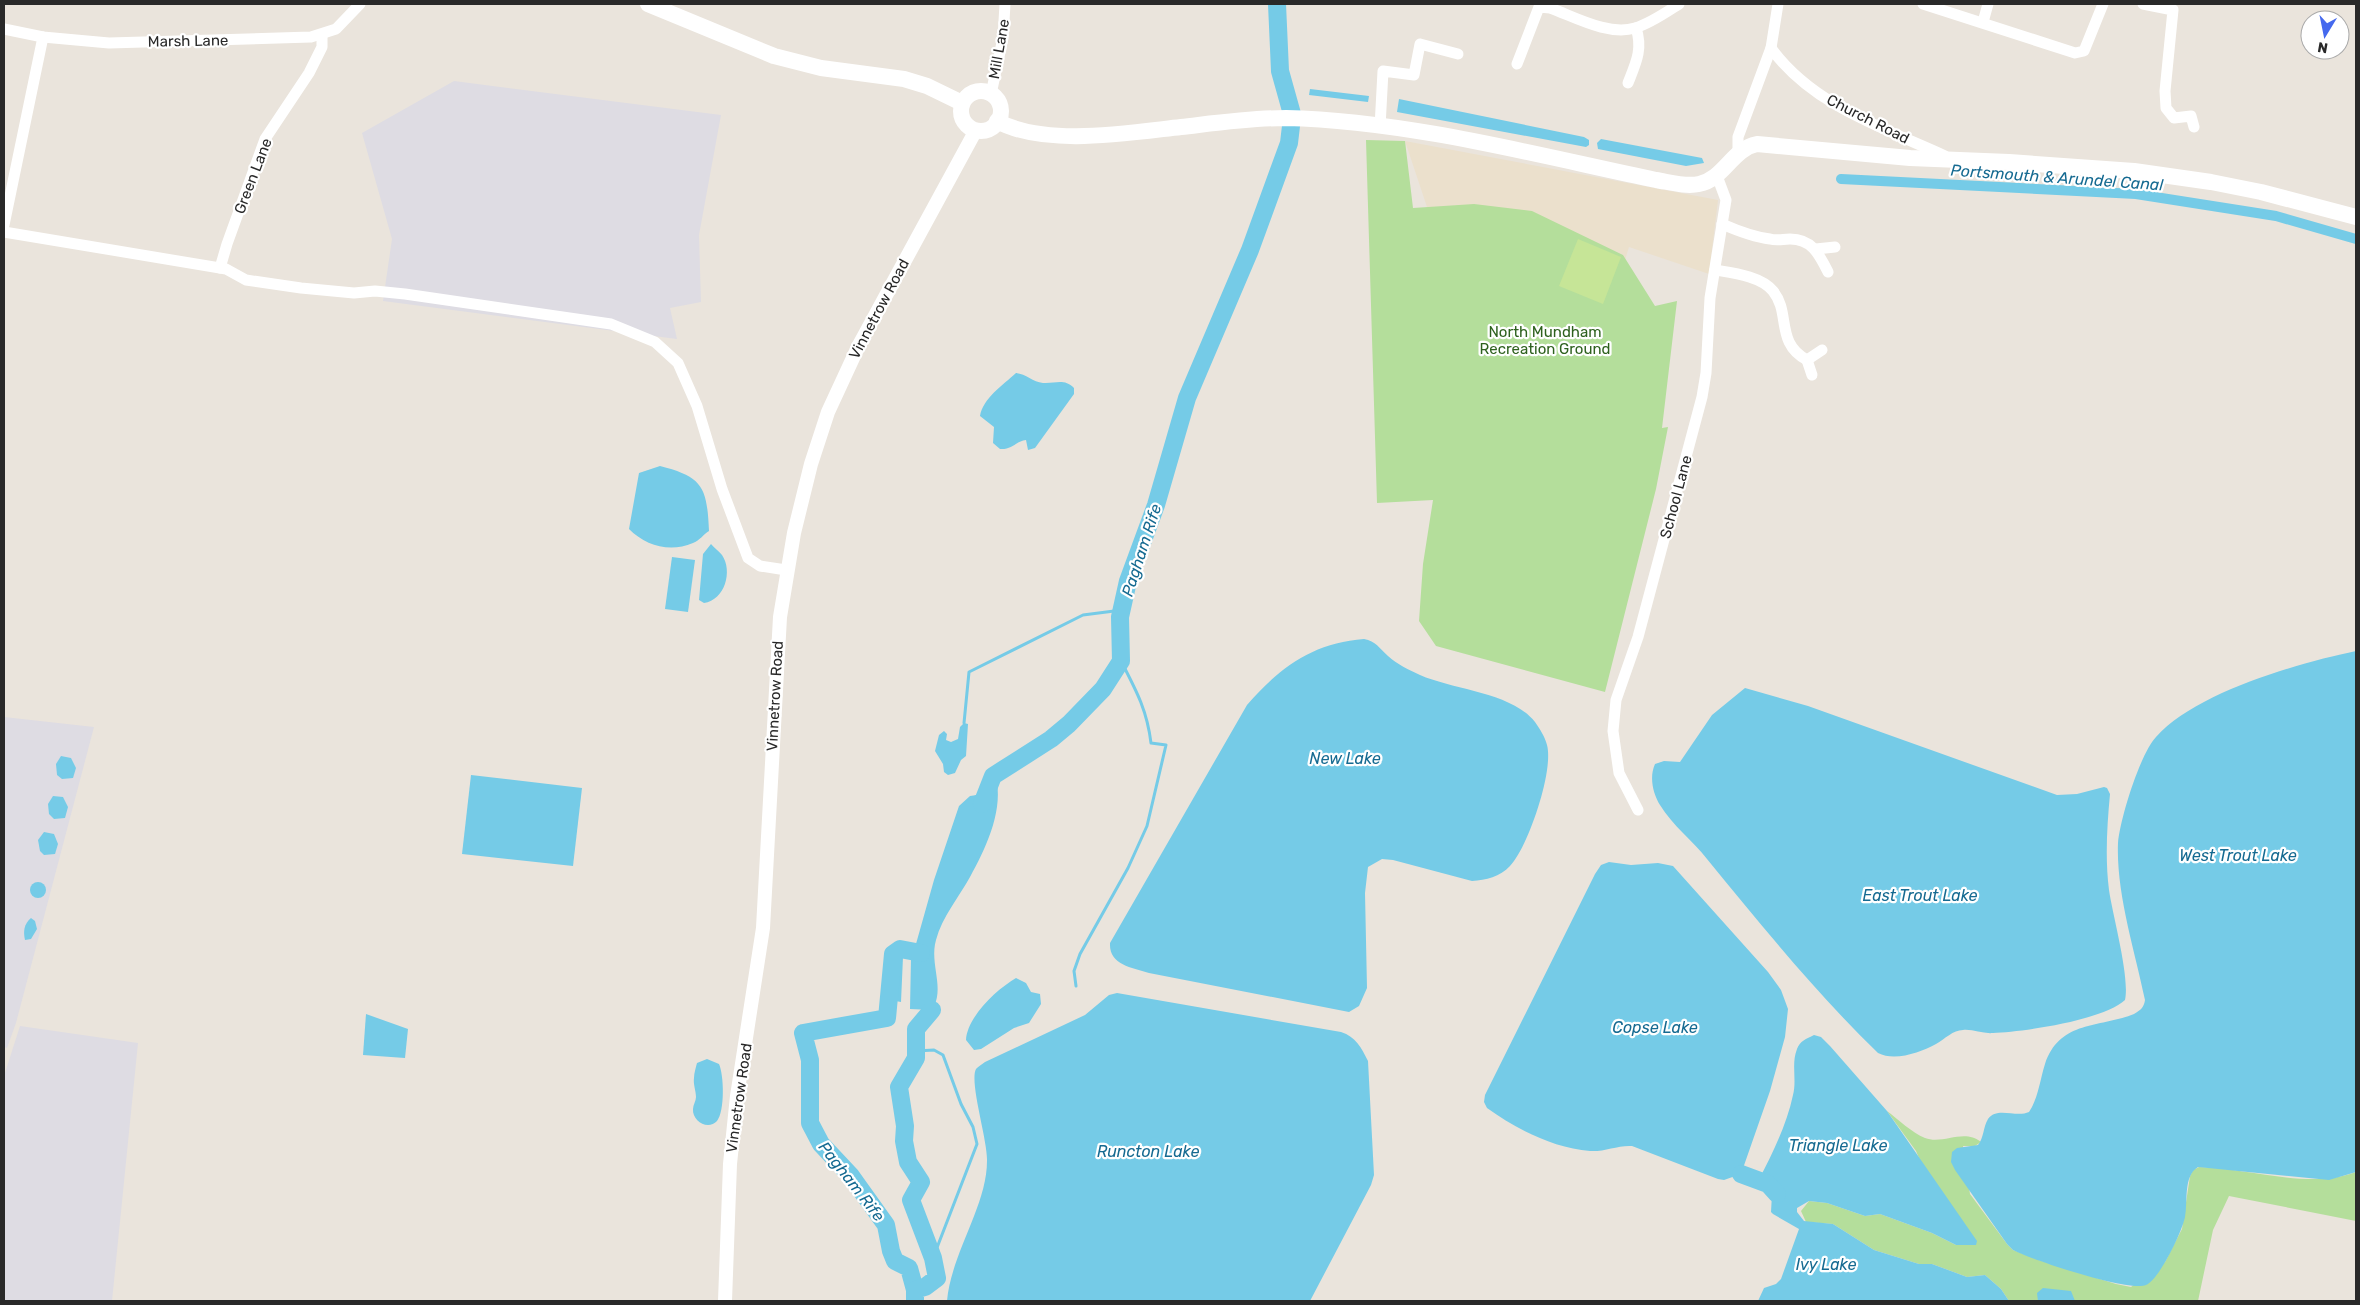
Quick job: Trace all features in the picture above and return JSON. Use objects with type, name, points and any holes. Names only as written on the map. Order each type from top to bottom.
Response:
[{"type":"main road","points":[[648,4],[774,56],[822,68],[904,79],[926,86],[962,103]]},
{"type":"main road","points":[[978,91],[991,94],[999,103],[1000,115],[997,121],[987,130],[976,130],[964,121],[961,109],[962,103],[966,97],[978,91]]},
{"type":"main road","points":[[997,121],[1020,130],[1066,134],[1127,132],[1265,118],[1325,120],[1380,127],[1490,146],[1656,180],[1691,185],[1706,182],[1717,176],[1738,154],[1751,146],[1764,144],[1910,158],[2096,167],[2182,177],[2261,192],[2356,217]]},
{"type":"street","points":[[322,36],[336,29],[360,4]]},
{"type":"street","name":"Mill Lane","points":[[991,94],[1003,38],[1005,4]]},
{"type":"street","points":[[1517,64],[1539,6],[1610,29],[1636,28],[1654,20],[1679,4]]},
{"type":"street","points":[[1738,154],[1738,137],[1771,48],[1778,4]]},
{"type":"street","points":[[1923,4],[2075,53],[2084,51],[2103,4]]},
{"type":"street","points":[[1983,22],[1988,4]]},
{"type":"street","points":[[2142,4],[2173,10],[2165,91],[2166,108],[2174,118],[2191,116],[2194,127]]},
{"type":"street","points":[[1628,83],[1639,56],[1639,38],[1636,28]]},
{"type":"street","name":"Marsh Lane","points":[[4,30],[43,37],[108,42],[322,36]]},
{"type":"street","name":"Green Lane","points":[[220,268],[226,244],[265,139],[309,73],[322,48],[322,36]]},
{"type":"street","points":[[4,225],[43,37]]},
{"type":"street","points":[[1380,127],[1383,72],[1414,74],[1420,44],[1458,54]]},
{"type":"street","name":"Church Road","points":[[1771,48],[1793,75],[1846,111],[1951,159]]},
{"type":"street","name":"Vinnetrow Road","points":[[725,1301],[730,1164],[737,1096],[763,928],[780,617],[786,570],[811,464],[828,412],[859,345],[976,130]]},
{"type":"street","name":"School Lane","points":[[1638,810],[1619,773],[1613,731],[1616,700],[1638,637],[1702,397],[1706,372],[1710,298],[1726,200],[1717,176]]},
{"type":"street","points":[[1722,224],[1748,235],[1773,240],[1798,239],[1806,242],[1816,250],[1828,272]]},
{"type":"street","points":[[4,232],[220,268],[246,280],[354,293],[375,291],[405,294],[611,324],[655,342],[678,363],[697,406],[722,489],[748,558],[760,566],[786,570]]},
{"type":"street","points":[[1816,250],[1835,247]]},
{"type":"street","points":[[1715,270],[1761,282],[1773,291],[1778,302],[1787,340],[1793,349],[1807,360],[1812,375]]},
{"type":"street","points":[[1807,360],[1822,350]]},
{"type":"shaded area","points":[[454,81],[721,115],[699,235],[701,302],[670,308],[677,339],[383,301],[392,239],[362,133]]},
{"type":"shaded area","points":[[1405,141],[1718,200],[1709,274],[1629,247],[1625,260],[1623,255],[1579,235],[1427,207]]},
{"type":"shaded area","points":[[4,717],[94,727],[16,1023],[7,1048],[4,1047]]},
{"type":"shaded area","points":[[20,1026],[138,1043],[112,1301],[4,1301],[4,1076]]},
{"type":"green space","name":"North Mundham Recreation Ground","points":[[1366,140],[1405,141],[1413,208],[1474,204],[1532,211],[1623,255],[1655,306],[1677,301],[1662,428],[1668,427],[1656,489],[1605,692],[1436,646],[1419,621],[1423,564],[1433,500],[1377,503]]},
{"type":"green space","points":[[1578,239],[1621,257],[1603,304],[1559,286]]},
{"type":"green space","points":[[1887,1111],[1925,1138],[1939,1140],[1968,1136],[1981,1142],[1975,1146],[1963,1146],[1970,1194],[2013,1250],[2116,1284],[2131,1287],[2165,1262],[2182,1229],[2190,1176],[2193,1170],[2199,1167],[2299,1179],[2338,1177],[2356,1172],[2356,1221],[2229,1196],[2213,1230],[2198,1301],[2009,1301],[2001,1289],[1985,1275],[1967,1277],[1932,1264],[1919,1264],[1874,1250],[1833,1224],[1806,1222],[1801,1211],[1809,1201],[1827,1203],[1865,1216],[1880,1214],[1932,1233],[1956,1245],[1916,1151]]},
{"type":"water","points":[[1310,89],[1369,96],[1368,102],[1309,95]]},
{"type":"water","points":[[1399,99],[1584,137],[1589,140],[1589,145],[1586,147],[1397,112]]},
{"type":"water","points":[[1601,139],[1702,158],[1704,163],[1686,166],[1598,149],[1597,143]]},
{"type":"water","points":[[1016,373],[1039,382],[1067,383],[1074,388],[1074,394],[1035,448],[1028,450],[1026,440],[1008,448],[1000,449],[993,443],[994,427],[980,416],[989,398]]},
{"type":"water","points":[[660,466],[674,470],[694,480],[704,494],[707,504],[709,531],[695,542],[676,547],[659,546],[643,540],[629,529],[639,473]]},
{"type":"water","points":[[711,544],[722,555],[727,569],[727,576],[722,591],[711,601],[704,603],[699,600],[703,554]]},
{"type":"water","points":[[672,557],[695,560],[688,612],[665,609]]},
{"type":"water","name":"New Lake","points":[[1364,639],[1374,643],[1395,662],[1420,675],[1512,704],[1525,712],[1539,727],[1547,745],[1547,772],[1538,808],[1531,826],[1524,843],[1510,866],[1502,873],[1492,877],[1472,881],[1393,860],[1382,859],[1368,867],[1365,893],[1367,988],[1359,1006],[1349,1012],[1149,973],[1128,967],[1117,961],[1113,956],[1110,943],[1247,705],[1272,679],[1299,659],[1329,646],[1346,641]]},
{"type":"water","name":"West Trout Lake","points":[[2356,651],[2356,1172],[2329,1180],[2198,1167],[2190,1176],[2185,1217],[2179,1233],[2163,1265],[2146,1285],[2136,1286],[2101,1280],[2039,1261],[2013,1250],[1955,1170],[1951,1162],[1952,1152],[1957,1148],[1978,1145],[1986,1122],[1992,1115],[1996,1113],[2018,1114],[2029,1112],[2037,1095],[2045,1064],[2060,1040],[2082,1028],[2134,1014],[2144,1005],[2145,1000],[2123,902],[2118,862],[2118,843],[2132,787],[2150,745],[2174,721],[2196,706],[2222,693],[2306,663]]},
{"type":"water","name":"East Trout Lake","points":[[1745,688],[1808,706],[2057,795],[2077,794],[2104,787],[2107,788],[2110,794],[2107,842],[2109,890],[2123,962],[2126,990],[2125,1000],[2115,1007],[2100,1013],[2062,1024],[1993,1033],[1959,1030],[1916,1053],[1892,1057],[1878,1053],[1790,959],[1701,852],[1670,819],[1655,796],[1652,774],[1655,764],[1664,761],[1680,762],[1712,715]]},
{"type":"water","points":[[964,723],[968,724],[966,756],[961,760],[955,773],[948,775],[944,772],[943,764],[935,751],[939,735],[944,731],[947,734],[946,740],[951,742],[958,739],[960,727]]},
{"type":"water","points":[[61,756],[71,758],[76,768],[73,778],[62,779],[57,775],[56,764]]},
{"type":"water","points":[[471,775],[582,788],[573,866],[462,854]]},
{"type":"water","points":[[990,782],[997,783],[998,795],[995,819],[991,832],[966,885],[946,915],[936,940],[934,958],[938,994],[936,1002],[932,1010],[910,1009],[911,958],[903,957],[901,1002],[890,1000],[893,954],[900,949],[914,951],[934,880],[959,806],[970,796],[982,792]]},
{"type":"water","points":[[53,796],[63,797],[68,807],[65,818],[54,819],[49,814],[48,804]]},
{"type":"water","points":[[44,832],[54,834],[58,844],[55,854],[44,855],[40,851],[38,840]]},
{"type":"water","name":"Copse Lake","points":[[1609,862],[1631,865],[1658,863],[1673,866],[1768,972],[1781,990],[1788,1009],[1785,1037],[1770,1091],[1741,1174],[1724,1180],[1718,1179],[1632,1146],[1590,1151],[1562,1146],[1549,1142],[1510,1123],[1487,1108],[1484,1102],[1485,1095],[1595,874],[1601,865]]},
{"type":"water","points":[[38,882],[44,884],[46,890],[44,896],[38,898],[32,896],[30,890],[32,884]]},
{"type":"water","points":[[31,918],[35,921],[37,929],[31,939],[25,940],[25,928]]},
{"type":"water","points":[[1016,978],[1026,983],[1031,992],[1040,994],[1041,1004],[1029,1023],[1014,1028],[981,1049],[974,1050],[966,1040],[968,1031],[977,1013],[992,996]]},
{"type":"water","name":"Runcton Lake","points":[[1117,993],[1341,1032],[1351,1037],[1360,1047],[1368,1061],[1374,1175],[1371,1185],[1310,1301],[947,1301],[955,1266],[975,1213],[985,1178],[987,1152],[975,1086],[976,1069],[985,1062],[1085,1015],[1109,995]]},
{"type":"water","points":[[366,1014],[408,1029],[405,1058],[363,1055]]},
{"type":"water","name":"Triangle Lake","points":[[1814,1035],[1821,1037],[1830,1046],[1887,1111],[1977,1241],[1976,1245],[1956,1245],[1932,1233],[1880,1214],[1865,1216],[1827,1203],[1809,1201],[1797,1208],[1797,1212],[1804,1221],[1833,1224],[1874,1250],[1919,1264],[1932,1264],[1967,1277],[1985,1275],[2001,1289],[2009,1301],[1758,1301],[1764,1288],[1776,1284],[1781,1279],[1799,1229],[1771,1212],[1772,1194],[1759,1185],[1758,1181],[1769,1161],[1787,1117],[1794,1089],[1794,1060],[1798,1046]]},
{"type":"water","points":[[707,1059],[719,1064],[723,1084],[720,1116],[713,1124],[705,1125],[695,1117],[693,1109],[696,1098],[694,1080],[697,1063]]},
{"type":"water","points":[[2043,1288],[2071,1291],[2075,1301],[2038,1301],[2037,1293]]},
{"type":"waterway","name":"Pagham Rife","points":[[1277,4],[1280,71],[1292,114]]},
{"type":"waterway","name":"Pagham Rife","points":[[982,804],[993,776],[1051,739],[1069,724],[1103,689],[1121,661],[1120,617],[1128,581],[1156,505],[1187,398],[1250,250],[1289,143],[1291,126]]},
{"type":"waterway","name":"Portsmouth & Arundel Canal","points":[[1841,179],[2136,194],[2276,216],[2356,239]]},
{"type":"waterway","points":[[964,723],[969,672],[1083,615],[1122,610]]},
{"type":"waterway","points":[[1076,986],[1074,971],[1080,954],[1128,868],[1147,826],[1166,745],[1151,743],[1144,710],[1121,661]]},
{"type":"waterway","name":"Pagham Rife","points":[[915,1290],[909,1268],[895,1261],[886,1225],[851,1176],[821,1144],[810,1123],[810,1060],[803,1033],[887,1018],[893,954],[900,949],[921,953]]},
{"type":"waterway","name":"Pagham Rife","points":[[915,1301],[915,1290],[925,1287],[937,1278],[933,1258],[911,1200],[921,1182],[908,1162],[899,1087],[916,1058],[916,1029],[932,1010]]},
{"type":"waterway","points":[[916,1051],[934,1050],[943,1055],[961,1104],[973,1127],[977,1144],[933,1258]]},
{"type":"waterway","points":[[1741,1174],[1768,1184],[1777,1194]]},
{"type":"water label","name":"Ivy Lake","points":[[1826,1264]]}]
